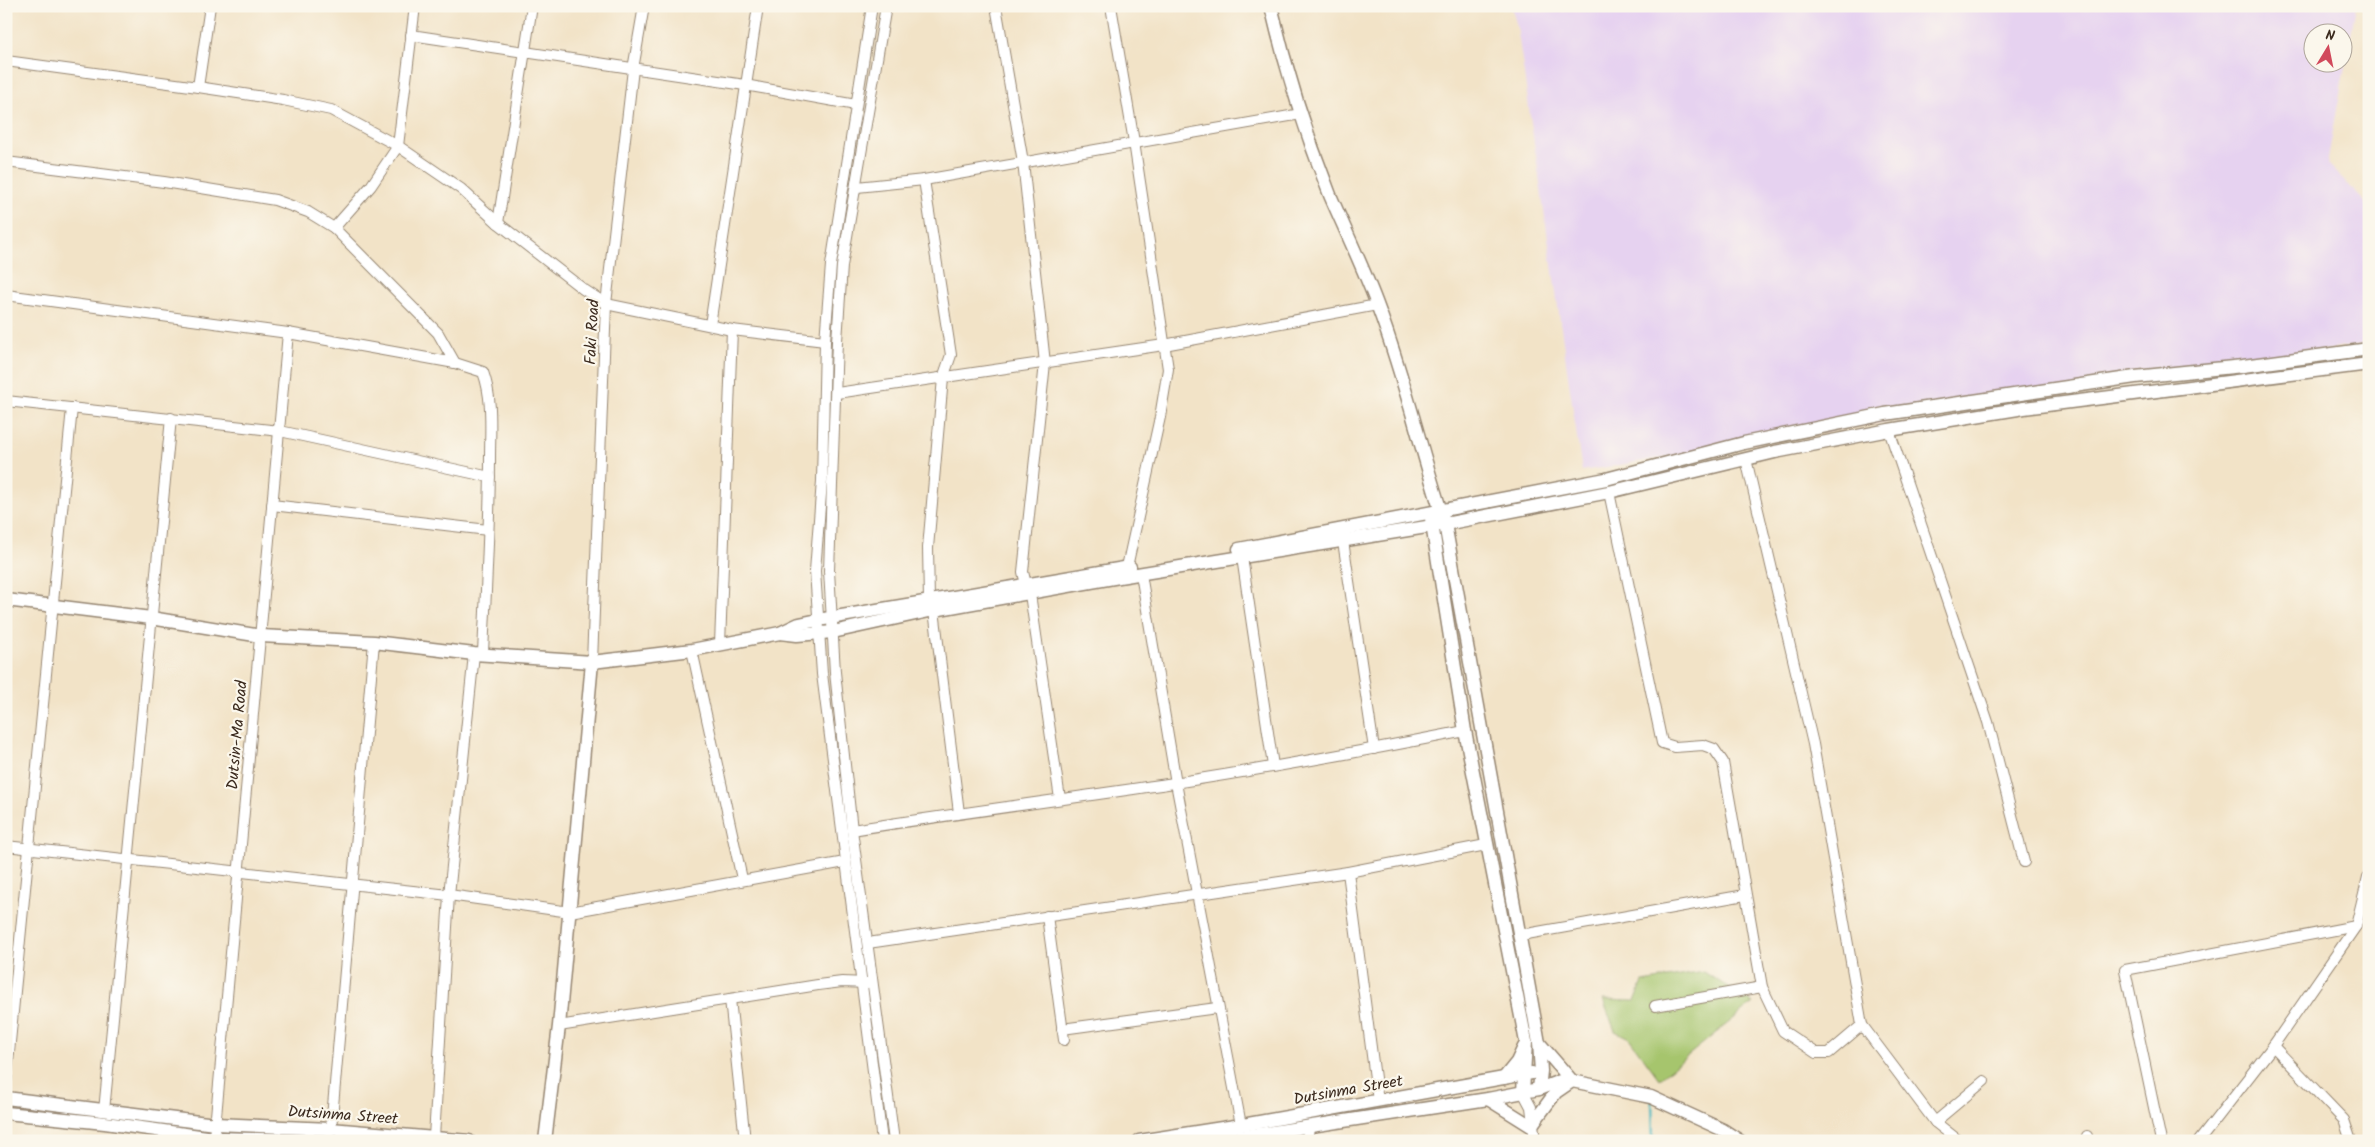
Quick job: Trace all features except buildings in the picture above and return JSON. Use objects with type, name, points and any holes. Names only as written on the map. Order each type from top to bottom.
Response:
[{"type":"street","points":[[198,87],[210,6]]},
{"type":"street","points":[[334,228],[371,186],[398,146],[415,6]]},
{"type":"street","points":[[498,223],[532,6]]},
{"type":"street","name":"Faki Road","points":[[592,662],[606,304],[633,69],[644,6]]},
{"type":"street","points":[[710,325],[744,85],[758,6]]},
{"type":"street","points":[[872,6],[831,265],[825,341],[822,481],[815,571],[818,634],[882,1141]]},
{"type":"street","points":[[886,6],[842,266],[837,341],[829,571],[852,830],[894,1141]]},
{"type":"street","points":[[996,6],[1023,162],[1045,363],[1023,572],[1028,589],[1060,799]]},
{"type":"street","points":[[1111,6],[1134,142],[1168,369],[1127,568]]},
{"type":"street","points":[[1271,6],[1301,114],[1330,193],[1377,305],[1401,376],[1432,488],[1436,511],[1445,524],[1502,845],[1521,934],[1533,1043],[1523,1092],[1531,1107],[1535,1141]]},
{"type":"street","points":[[412,35],[744,85],[856,105]]},
{"type":"street","points":[[866,44],[879,47]]},
{"type":"street","points":[[6,61],[198,87],[283,100],[331,110],[398,146],[461,189],[498,223],[583,289],[606,304],[732,330],[825,341]]},
{"type":"street","points":[[857,186],[924,180],[1301,114]]},
{"type":"street","points":[[6,162],[164,182],[275,200],[308,212],[334,228],[438,333],[455,363]]},
{"type":"street","points":[[924,180],[950,355],[944,378],[928,548],[931,605],[959,813]]},
{"type":"street","points":[[6,295],[288,332],[455,363],[483,372],[488,385],[490,400],[488,530],[479,653],[449,894],[434,1137]]},
{"type":"street","points":[[836,393],[1164,344],[1377,305]]},
{"type":"street","points":[[720,644],[732,330]]},
{"type":"street","name":"Dutsin-Ma Road","points":[[214,1139],[288,332]]},
{"type":"street","points":[[1028,589],[1127,568],[1606,479],[1744,443],[1885,414],[2135,377],[2244,366],[2369,349]]},
{"type":"street","points":[[780,634],[800,624],[818,620],[1140,574],[1445,524],[1608,492],[1775,452],[1889,430],[2024,408],[2369,364]]},
{"type":"street","points":[[6,401],[280,431],[490,477]]},
{"type":"street","points":[[6,1083],[72,408]]},
{"type":"street","points":[[104,1112],[171,418]]},
{"type":"street","points":[[1889,430],[1988,722],[2024,862]]},
{"type":"street","points":[[1746,459],[1813,744],[1862,1025],[1935,1122],[1959,1141]]},
{"type":"street","points":[[1608,492],[1662,743],[1675,747],[1703,745],[1714,749],[1724,762],[1762,987],[1783,1031],[1816,1053],[1829,1053],[1862,1025]]},
{"type":"street","points":[[272,505],[488,530]]},
{"type":"street","points":[[1436,511],[1430,526],[1486,845],[1541,1071],[1539,1089],[1531,1107]]},
{"type":"street","points":[[1343,542],[1374,749]]},
{"type":"street","points":[[1242,557],[1273,766]]},
{"type":"street","points":[[1140,574],[1196,894],[1241,1125]]},
{"type":"street","points":[[6,600],[151,618],[261,636],[374,642],[592,662],[692,650],[780,634],[833,632],[931,605]]},
{"type":"street","points":[[330,1138],[374,642]]},
{"type":"street","points":[[692,650],[742,879]]},
{"type":"street","points":[[545,1141],[559,1026],[592,662]]},
{"type":"street","points":[[852,830],[1176,783],[1374,749],[1465,731]]},
{"type":"street","points":[[868,943],[1348,872],[1486,845]]},
{"type":"street","points":[[6,846],[449,894],[570,912],[742,879],[846,862]]},
{"type":"street","points":[[1348,872],[1378,1100]]},
{"type":"street","points":[[2199,1141],[2273,1046],[2356,926],[2368,877]]},
{"type":"street","points":[[1521,934],[1745,895]]},
{"type":"street","points":[[1047,916],[1064,1040]]},
{"type":"street","points":[[2160,1141],[2125,970],[2356,926]]},
{"type":"street","points":[[559,1026],[842,982],[873,984]]},
{"type":"street","points":[[1655,1006],[1762,987]]},
{"type":"street","points":[[730,999],[745,1141]]},
{"type":"street","points":[[1062,1029],[1217,1008]]},
{"type":"street","points":[[1504,1078],[1533,1043]]},
{"type":"street","points":[[1533,1043],[1566,1081]]},
{"type":"street","points":[[2273,1046],[2344,1120],[2351,1141]]},
{"type":"street","points":[[1541,1071],[1566,1081],[1652,1097],[1723,1130],[1740,1141]]},
{"type":"street","name":"Dutsinma Street","points":[[1139,1141],[1241,1125],[1541,1071]]},
{"type":"street","points":[[1532,1126],[1551,1097],[1566,1081]]},
{"type":"street","name":"Dutsinma Street","points":[[1213,1141],[1488,1099],[1539,1089],[1566,1081]]},
{"type":"street","points":[[1935,1122],[1984,1081]]},
{"type":"street","name":"Dutsinma Street","points":[[6,1098],[104,1112],[330,1138]]},
{"type":"street","points":[[1488,1099],[1532,1126]]},
{"type":"street","name":"Dutsinma Street","points":[[6,1113],[105,1123],[214,1139],[434,1137],[469,1141]]},
{"type":"street","points":[[1306,1141],[1310,1126]]},
{"type":"shaded area","points":[[1511,6],[2356,6],[2352,28],[2352,22],[2302,22],[2302,72],[2344,72],[2327,164],[2369,206],[2369,343],[1582,471],[1517,26]]},
{"type":"green space","points":[[1704,972],[1753,1003],[1659,1079],[1629,1038],[1615,1031],[1603,1000],[1635,1001],[1643,982]]},
{"type":"waterway","points":[[1652,1101],[1653,1141]]}]
